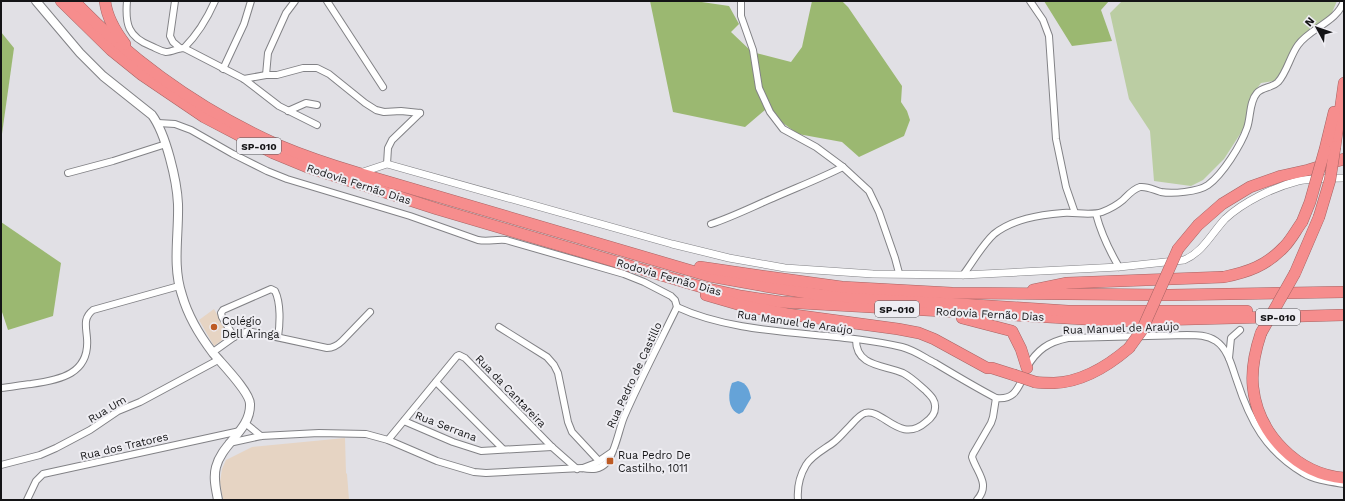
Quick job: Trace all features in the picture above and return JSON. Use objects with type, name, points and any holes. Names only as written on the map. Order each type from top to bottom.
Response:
[{"type":"highway","name":"Rodovia Fernão Dias","points":[[74,1],[103,30],[130,53],[180,90],[246,129],[278,145],[310,158],[358,173],[709,276],[821,295],[1068,311],[1214,312],[1344,307]]},
{"type":"highway","points":[[105,1],[109,18],[130,53]]},
{"type":"highway","name":"Rodovia Fernão Dias","points":[[60,2],[111,50],[142,75],[204,117],[273,153],[307,167],[437,209],[705,288],[752,298],[781,302],[1118,321],[1344,315]]},
{"type":"highway","points":[[1021,294],[1035,289],[1067,283],[1224,277],[1248,272],[1261,266],[1284,247],[1302,222],[1330,148],[1342,107],[1344,83]]},
{"type":"highway","points":[[1330,148],[1330,180],[1319,217],[1295,273],[1262,333],[1254,355],[1253,382],[1258,407],[1264,423],[1273,438],[1293,458],[1310,468],[1332,477],[1344,478]]},
{"type":"highway","points":[[587,253],[629,272],[744,306],[787,314],[918,333],[934,339],[987,368],[992,368],[1035,382],[1054,383],[1070,381],[1084,376],[1114,360],[1129,348],[1142,330],[1178,249],[1198,225],[1222,204],[1250,187],[1281,176],[1308,170],[1344,159]]},
{"type":"highway","points":[[646,257],[842,287],[952,293],[1170,295],[1344,292]]},
{"type":"highway","points":[[700,293],[752,298]]},
{"type":"highway","points":[[935,311],[1012,331],[1021,349],[1027,368]]},
{"type":"main road","points":[[36,1],[80,53],[103,76],[145,108],[158,123],[166,144],[177,189],[177,258],[179,286],[185,305],[192,320],[218,360],[247,394],[250,403],[250,411],[245,423],[222,453],[216,468],[215,487],[218,500]]},
{"type":"street","points":[[128,1],[126,19],[133,35],[144,44],[166,52],[171,52],[182,48],[197,35],[214,1]]},
{"type":"street","points":[[175,1],[170,36],[173,42],[244,79],[273,102],[317,125]]},
{"type":"street","points":[[223,69],[244,24],[251,1]]},
{"type":"street","points":[[266,75],[268,52],[286,13],[295,1]]},
{"type":"street","points":[[327,1],[383,87]]},
{"type":"street","points":[[740,1],[741,16],[753,50],[759,88],[770,112],[783,129],[816,148],[843,167],[864,186],[872,196],[896,258],[899,274]]},
{"type":"street","points":[[1030,1],[1043,20],[1049,36],[1056,139],[1066,187],[1075,213]]},
{"type":"street","points":[[963,275],[994,235],[1014,223],[1039,216],[1075,213],[1096,214],[1116,205],[1133,190],[1140,187],[1146,187],[1161,192],[1186,191],[1204,187],[1210,183],[1229,161],[1247,128],[1253,99],[1257,93],[1262,89],[1278,82],[1300,43],[1336,14],[1344,1]]},
{"type":"street","points":[[244,79],[266,75],[276,75],[303,68],[317,68],[329,74],[376,110],[384,112],[401,111],[420,113],[392,140],[388,148],[387,164]]},
{"type":"street","points":[[288,111],[306,103],[318,105]]},
{"type":"street","points":[[158,123],[175,124],[191,130],[233,154],[287,179],[410,216],[478,240],[487,242],[496,239],[506,240],[624,274],[644,282],[671,296],[675,300],[676,307]]},
{"type":"street","points":[[68,172],[113,161],[166,144]]},
{"type":"street","points":[[358,173],[387,164],[672,244],[729,258],[785,268],[873,274],[963,275],[1119,268],[1184,260],[1200,250],[1225,220],[1236,210],[1268,191],[1298,181],[1344,178]]},
{"type":"street","points":[[711,224],[814,182],[843,167]]},
{"type":"street","points":[[1096,214],[1109,250],[1119,268]]},
{"type":"street","points":[[1,388],[52,381],[68,375],[78,367],[85,357],[87,344],[86,320],[93,310],[179,286]]},
{"type":"street","points":[[234,338],[222,317],[221,313],[223,310],[271,289],[277,294],[279,310],[278,338]]},
{"type":"street","name":"Rua Manuel de Araújo","points":[[676,307],[691,314],[727,323],[856,340],[904,348],[920,355],[996,398],[1006,398],[1016,393],[1034,356],[1056,340],[1068,338],[1202,336],[1216,341],[1225,351],[1255,426],[1268,443],[1282,457],[1304,474],[1344,484]]},
{"type":"street","name":"Rua Pedro de Castillo","points":[[612,452],[631,401],[676,307]]},
{"type":"street","points":[[213,352],[234,338],[248,331],[332,348],[342,342],[370,312]]},
{"type":"street","points":[[499,327],[546,357],[554,365],[558,373],[568,422],[572,432],[599,460]]},
{"type":"street","points":[[1229,360],[1231,338],[1240,330]]},
{"type":"street","points":[[798,500],[801,476],[808,461],[836,441],[863,414],[871,413],[904,430],[913,430],[924,424],[932,416],[936,408],[932,397],[913,380],[904,374],[869,362],[861,356],[856,348],[856,340]]},
{"type":"street","name":"Rua da Cantareira","points":[[388,440],[459,355],[462,356],[552,447],[579,469]]},
{"type":"street","name":"Rua Um","points":[[1,465],[40,455],[56,448],[90,430],[122,409],[140,402],[218,360]]},
{"type":"street","points":[[436,382],[503,449]]},
{"type":"street","points":[[977,500],[982,494],[983,481],[972,457],[991,423],[996,398]]},
{"type":"street","name":"Rua Serrana","points":[[404,420],[453,442],[473,449],[486,451],[552,447]]},
{"type":"street","points":[[245,423],[261,436]]},
{"type":"street","name":"Rua dos Tratores","points":[[27,500],[36,481],[43,474],[240,431]]},
{"type":"street","points":[[229,444],[261,436],[355,433],[366,434],[388,440],[437,461],[474,472],[490,473],[598,469],[608,461],[612,452]]},
{"type":"street","points":[[579,469],[612,452]]},
{"type":"shaded area","name":"Colégio Dell Aringa","points":[[214,309],[229,335],[214,346],[199,320]]},
{"type":"shaded area","points":[[345,438],[346,473],[349,500],[223,500],[220,482],[222,469],[226,460],[252,447]]},
{"type":"green space","points":[[650,1],[695,1],[729,6],[739,24],[731,32],[752,52],[791,62],[802,47],[812,1],[842,1],[848,7],[902,86],[901,102],[907,111],[910,120],[904,136],[859,157],[842,142],[798,134],[765,110],[745,127],[673,112]]},
{"type":"green space","points":[[1044,1],[1109,1],[1101,10],[1112,41],[1072,46]]},
{"type":"green space","points":[[1122,1],[1337,1],[1331,15],[1298,42],[1282,71],[1274,81],[1261,83],[1250,98],[1244,128],[1224,159],[1203,180],[1191,186],[1154,181],[1150,131],[1129,99],[1110,13]]},
{"type":"green space","points":[[1,32],[14,48],[1,141]]},
{"type":"green space","points":[[1,222],[61,263],[53,316],[8,330],[1,309]]},
{"type":"water","points":[[738,381],[744,383],[751,398],[743,412],[739,414],[735,412],[730,405],[729,396],[732,383]]},
{"type":"place","name":"Colégio Dell Aringa","points":[[214,327]]},
{"type":"place","name":"Rua Pedro De Castilho, 1011","points":[[610,461]]}]
